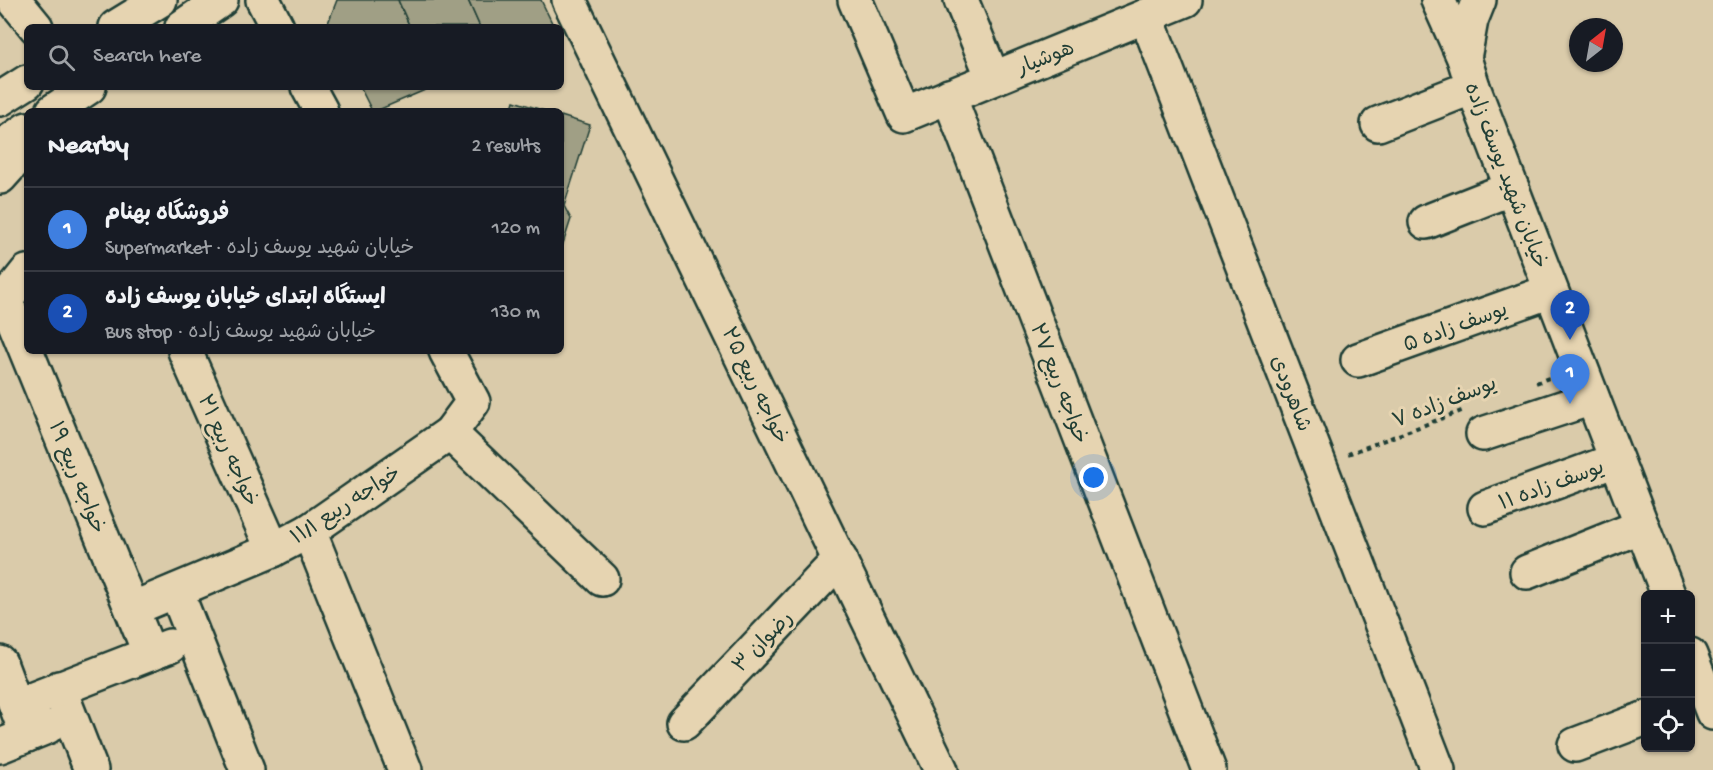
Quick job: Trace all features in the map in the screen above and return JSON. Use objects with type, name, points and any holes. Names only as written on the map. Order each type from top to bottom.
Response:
[{"type":"street","points":[[14,0],[34,24]]},
{"type":"street","points":[[121,24],[160,0]]},
{"type":"street","points":[[186,24],[221,0]]},
{"type":"street","points":[[263,0],[275,24]]},
{"type":"street","name":"خواجه ربیع ۲۵","points":[[569,0],[941,770]]},
{"type":"street","name":"هوشیار","points":[[855,0],[904,115],[1185,0]]},
{"type":"street","points":[[961,0],[993,78]]},
{"type":"street","name":"خیابان شهید یوسف زاده","points":[[1438,0],[1469,72],[1666,590]]},
{"type":"street","points":[[1378,124],[1469,72],[1471,20],[1479,0]]},
{"type":"street","name":"شاهرودی","points":[[1146,16],[1438,770]]},
{"type":"street","points":[[0,99],[24,84]]},
{"type":"street","points":[[310,90],[319,108]]},
{"type":"street","name":"خواجه ربیع ۲۷","points":[[949,96],[1209,770]]},
{"type":"street","points":[[0,148],[24,131]]},
{"type":"street","points":[[0,177],[24,150]]},
{"type":"street","points":[[1426,222],[1512,188]]},
{"type":"street","points":[[3,303],[24,276]]},
{"type":"street","name":"یوسف زاده ۵","points":[[1358,360],[1551,291]]},
{"type":"street","name":"خواجه ربیع ۱۹","points":[[3,303],[24,353]]},
{"type":"street","name":"خواجه ربیع ۱۹","points":[[24,354],[150,654]]},
{"type":"street","name":"خواجه ربیع ۲۱","points":[[186,354],[273,550]]},
{"type":"street","name":"خواجه ربیع ۱۱/۱","points":[[132,609],[273,550],[309,531],[450,434],[473,402],[448,354]]},
{"type":"street","points":[[1477,421],[1592,398]]},
{"type":"street","points":[[450,434],[602,579]]},
{"type":"street","name":"یوسف زاده ۱۱","points":[[1485,508],[1616,460]]},
{"type":"street","points":[[1527,572],[1641,526]]},
{"type":"street","points":[[309,531],[405,770]]},
{"type":"street","name":"رضوان ۳","points":[[684,723],[840,559]]},
{"type":"street","points":[[176,591],[247,770]]},
{"type":"street","points":[[0,663],[15,729],[150,654],[192,636]]},
{"type":"street","points":[[1695,668],[1706,700]]},
{"type":"street","points":[[65,703],[92,770]]},
{"type":"street","points":[[1575,746],[1641,720]]},
{"type":"path","name":"یوسف زاده ۷","points":[[1526,387],[1580,366]]},
{"type":"path","name":"یوسف زاده ۷","points":[[1320,465],[1477,421]]},
{"type":"building","points":[[337,0],[398,0],[409,24],[329,24]]},
{"type":"building","points":[[398,0],[468,0],[479,24],[409,24]]},
{"type":"building","points":[[468,0],[541,0],[553,24],[479,24]]},
{"type":"building","points":[[362,90],[425,90],[383,108],[370,108]]},
{"type":"building","points":[[514,101],[536,108],[512,108]]},
{"type":"building","points":[[564,117],[590,125],[564,206]]},
{"type":"building","points":[[564,206],[571,219],[564,241]]},
{"type":"place","name":"ایستگاه ابتدای خیابان یوسف زاده","points":[[1570,340]]},
{"type":"place","name":"فروشگاه بهنام","points":[[1570,404]]}]
